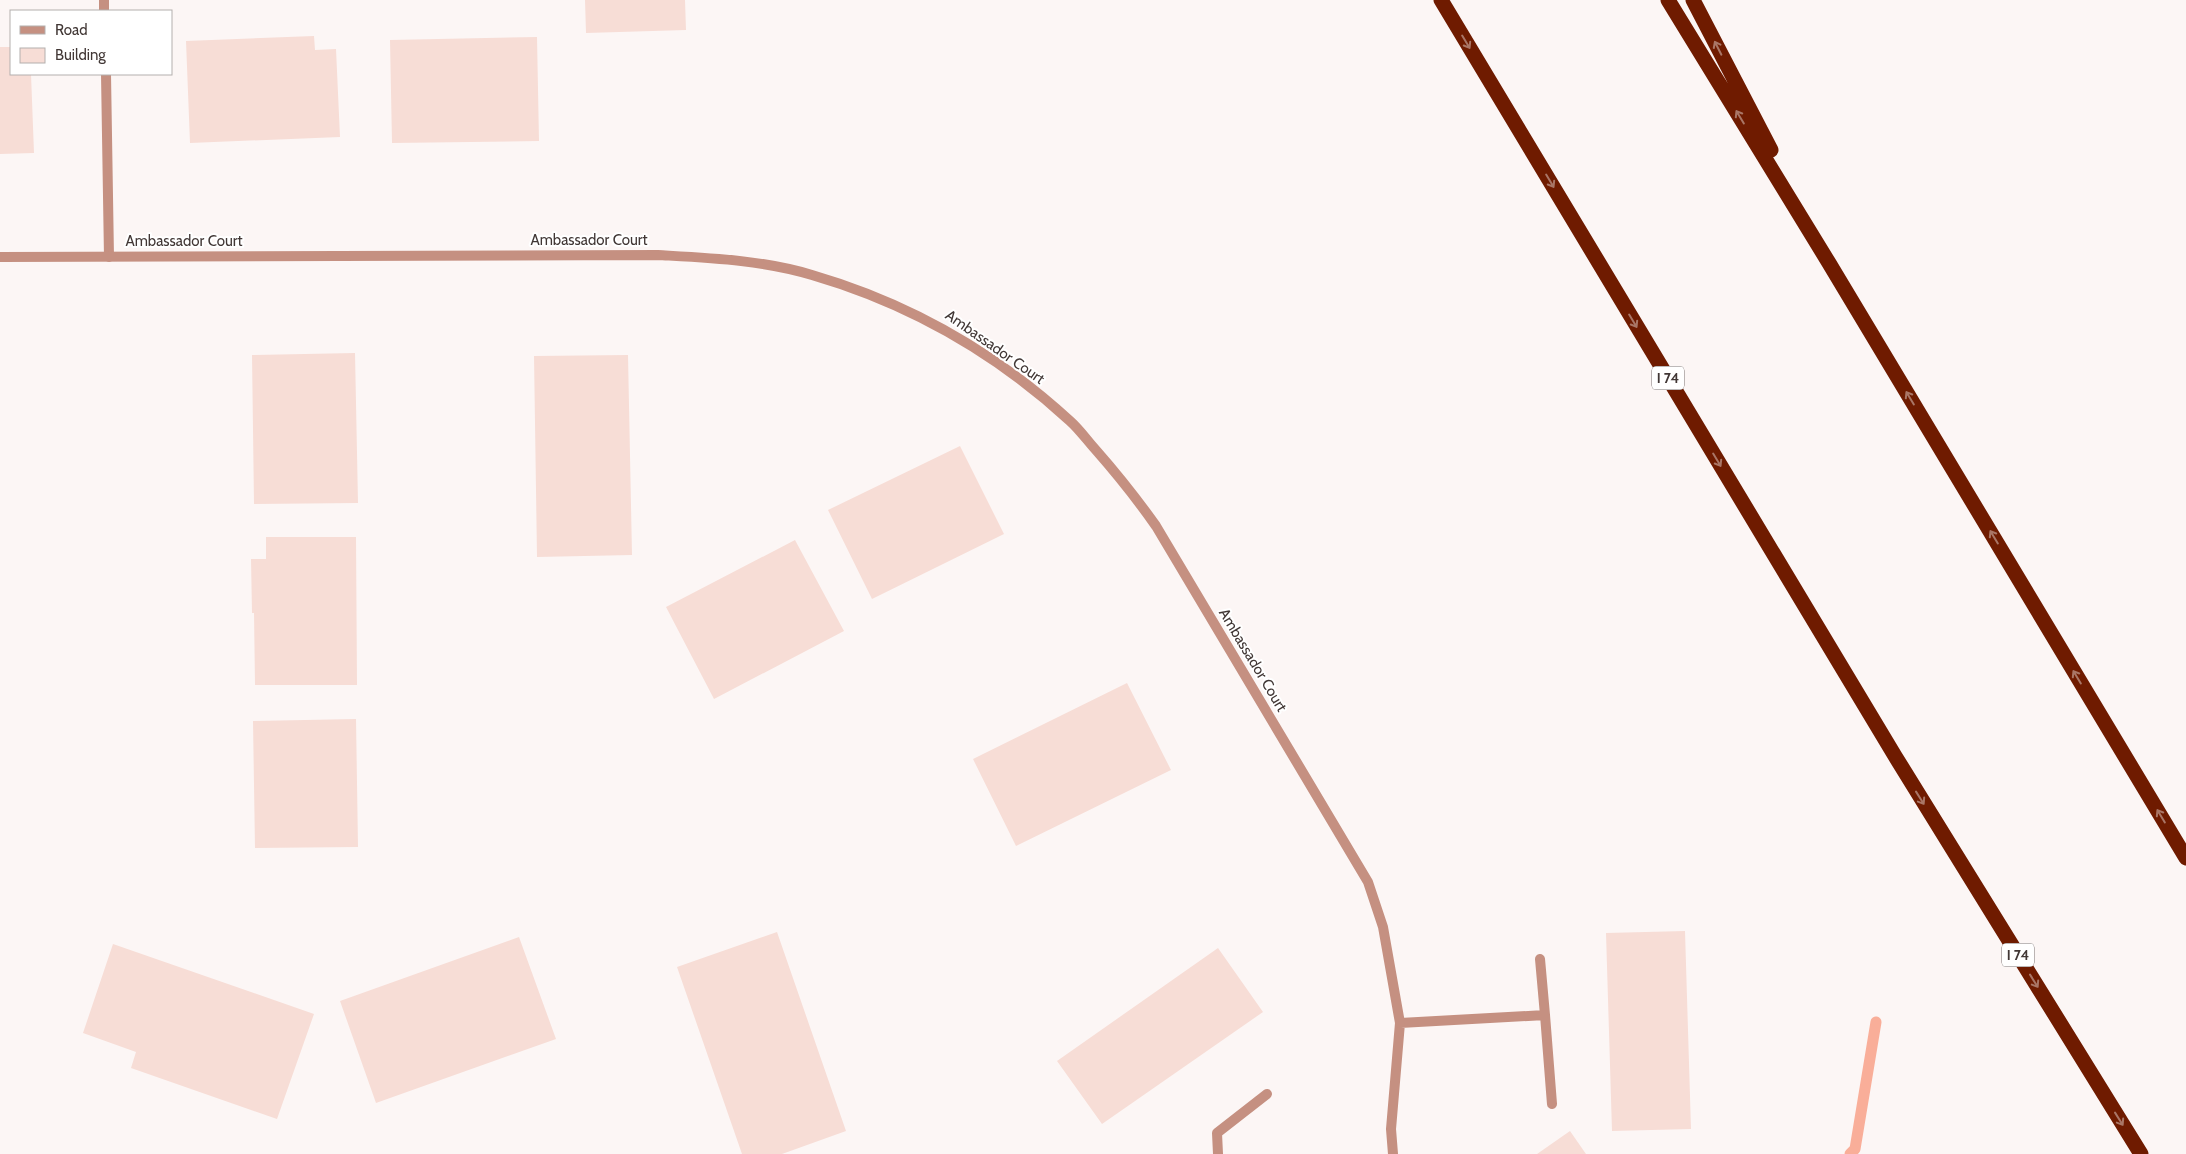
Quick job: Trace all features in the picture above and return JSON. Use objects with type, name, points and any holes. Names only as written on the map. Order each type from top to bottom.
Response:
[{"type":"highway","name":"I 74","points":[[1441,0],[1895,756],[2141,1154]]},
{"type":"highway","points":[[1668,0],[1829,263],[2186,858]]},
{"type":"highway","points":[[1693,0],[1829,263]]},
{"type":"street","points":[[106,75],[109,257]]},
{"type":"street","name":"Ambassador Court","points":[[0,257],[658,254],[737,260],[811,274],[884,299],[947,330],[1010,372],[1070,421],[1131,491],[1156,526],[1368,882],[1383,928],[1400,1023],[1391,1129],[1392,1154]]},
{"type":"street","points":[[1540,959],[1552,1104]]},
{"type":"street","points":[[1400,1023],[1545,1015]]},
{"type":"street","points":[[1218,1154],[1217,1133],[1267,1094]]},
{"type":"building","points":[[585,0],[685,0],[686,30],[586,33]]},
{"type":"building","points":[[314,36],[315,50],[336,49],[340,137],[190,143],[186,41]]},
{"type":"building","points":[[537,37],[539,141],[392,143],[390,40]]},
{"type":"building","points":[[0,47],[10,47],[10,75],[31,75],[34,153],[0,154]]},
{"type":"building","points":[[355,353],[358,503],[254,504],[252,355]]},
{"type":"building","points":[[628,355],[632,555],[537,557],[534,356]]},
{"type":"building","points":[[960,446],[1004,534],[872,599],[828,510]]},
{"type":"building","points":[[266,537],[356,537],[357,685],[255,685],[251,559],[266,559]]},
{"type":"building","points":[[795,540],[844,631],[714,699],[666,607]]},
{"type":"building","points":[[1127,683],[1171,770],[1016,846],[973,759]]},
{"type":"building","points":[[356,719],[358,847],[255,848],[253,721]]},
{"type":"building","points":[[1685,931],[1691,1129],[1612,1131],[1606,933]]},
{"type":"building","points":[[777,932],[846,1131],[782,1154],[742,1154],[677,967]]},
{"type":"building","points":[[519,937],[556,1039],[376,1103],[340,1001]]},
{"type":"building","points":[[113,944],[314,1014],[277,1119],[131,1068],[136,1052],[83,1033]]},
{"type":"building","points":[[1218,948],[1263,1012],[1102,1124],[1057,1061]]},
{"type":"building","points":[[1570,1131],[1586,1154],[1537,1154]]},
{"type":"waterway","points":[[1850,1154],[1855,1149],[1876,1022]]}]
